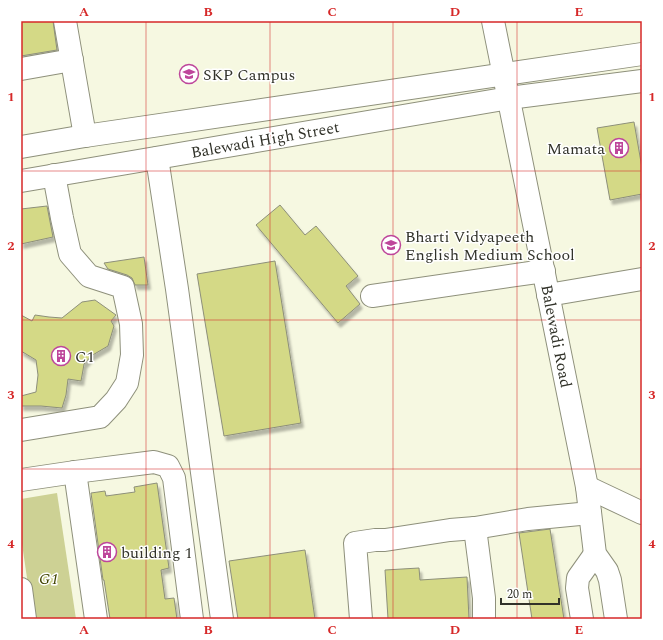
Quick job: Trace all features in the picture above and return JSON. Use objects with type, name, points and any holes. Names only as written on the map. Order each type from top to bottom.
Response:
[{"type":"street","points":[[65,21],[85,136]]},
{"type":"street","name":"Balewadi Road","points":[[494,21],[587,487],[595,554]]},
{"type":"street","name":"Balewadi High Street","points":[[21,147],[85,136],[642,54]]},
{"type":"street","points":[[21,69],[72,60]]},
{"type":"street","name":"Balewadi High Street","points":[[21,181],[509,98],[642,81]]},
{"type":"street","points":[[157,158],[178,296],[222,619]]},
{"type":"street","points":[[21,430],[100,417],[116,400],[127,383],[132,355],[130,324],[123,287],[89,276],[70,254],[54,175]]},
{"type":"street","points":[[372,296],[544,271]]},
{"type":"street","points":[[548,295],[642,280]]},
{"type":"street","points":[[21,480],[154,462],[168,466],[174,478],[192,619]]},
{"type":"street","points":[[75,472],[96,619]]},
{"type":"street","points":[[587,487],[641,511]]},
{"type":"street","points":[[361,619],[355,543],[475,528],[528,519],[590,513]]},
{"type":"street","points":[[475,528],[484,598],[484,619]]},
{"type":"street","points":[[582,619],[577,588],[578,578],[595,554],[607,571],[616,619]]},
{"type":"street","points":[[21,589],[25,619]]},
{"type":"green space","name":"G1","points":[[57,493],[76,619],[33,619],[21,537],[21,499]]},
{"type":"building","points":[[21,21],[53,21],[57,50],[21,56]]},
{"type":"building","name":"Mamata","points":[[634,122],[642,168],[642,194],[610,200],[597,128]]},
{"type":"building","points":[[280,205],[305,235],[316,226],[358,276],[346,286],[360,304],[338,323],[256,225]]},
{"type":"building","points":[[47,206],[53,237],[21,244],[21,209]]},
{"type":"building","points":[[144,257],[148,285],[135,285],[132,278],[108,269],[104,263]]},
{"type":"building","points":[[275,261],[301,423],[224,436],[197,274]]},
{"type":"building","name":"C1","points":[[95,300],[116,315],[111,321],[114,326],[108,346],[91,356],[84,364],[81,381],[68,379],[66,395],[62,408],[21,406],[21,396],[36,392],[38,375],[36,360],[21,351],[21,315],[32,321],[35,315],[62,318],[82,302]]},
{"type":"building","name":"building 1","points":[[157,483],[169,568],[161,570],[165,599],[174,598],[177,619],[110,619],[91,493],[105,491],[106,496],[135,492],[134,487]]},
{"type":"building","points":[[550,529],[564,619],[532,619],[519,533]]},
{"type":"building","points":[[305,550],[315,619],[238,619],[229,561]]},
{"type":"building","points":[[419,568],[420,580],[467,577],[469,619],[388,619],[385,570]]},
{"type":"place","name":"SKP Campus","points":[[189,74]]},
{"type":"place","name":"Mamata","points":[[619,148]]},
{"type":"place","name":"Bharti Vidyapeeth English Medium School","points":[[391,245]]},
{"type":"place","name":"C1","points":[[61,356]]},
{"type":"place","name":"building 1","points":[[107,552]]}]
